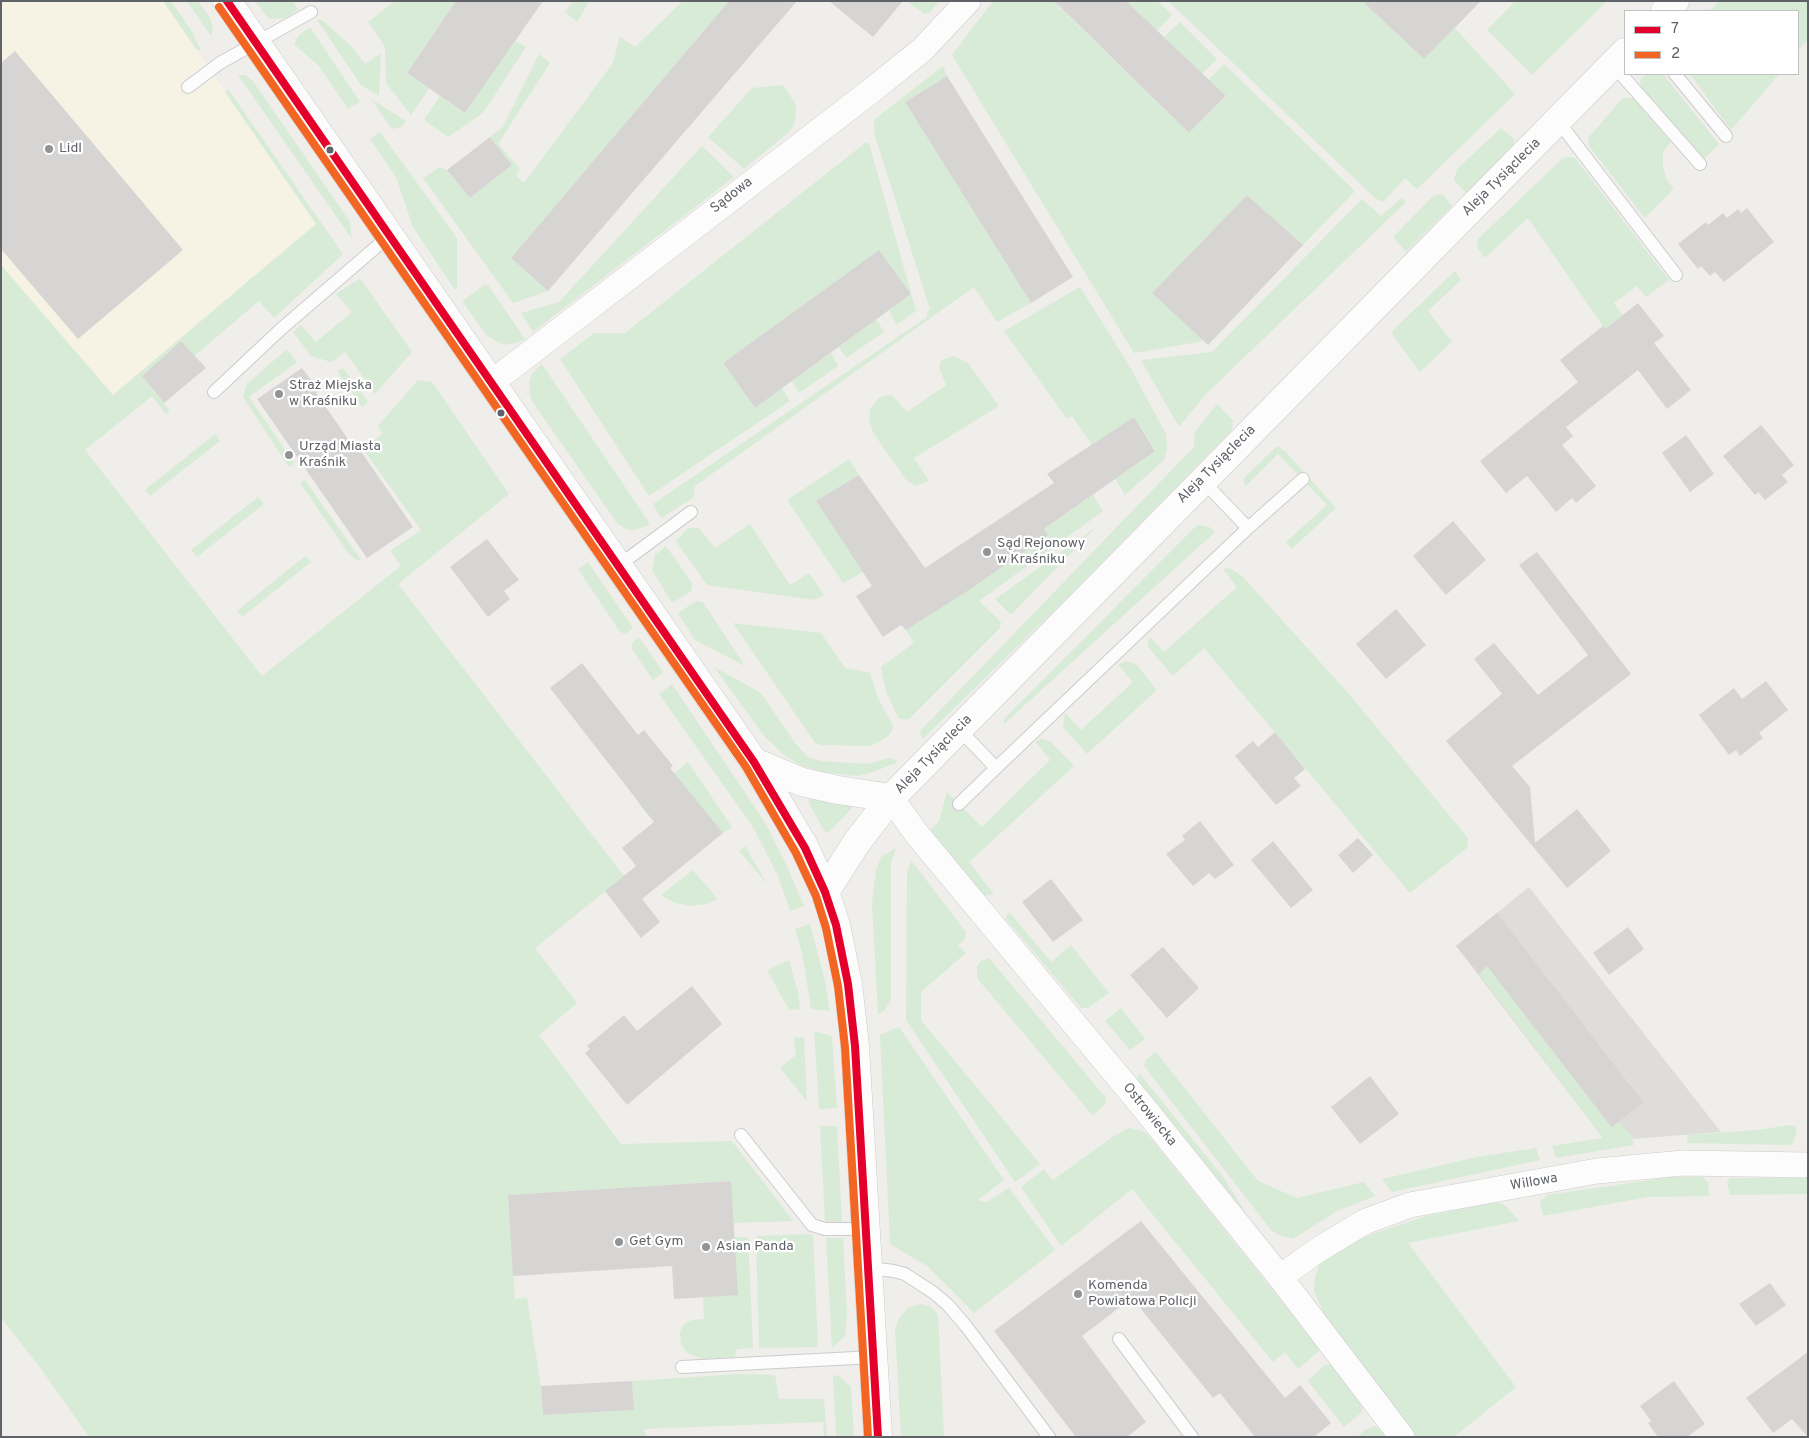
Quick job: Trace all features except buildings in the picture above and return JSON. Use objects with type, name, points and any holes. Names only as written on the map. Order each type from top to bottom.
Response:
[{"type":"street","points":[[227,1],[754,762],[805,848],[825,892],[836,925],[848,984],[855,1046],[878,1437]]},
{"type":"street","name":"Sądowa","points":[[490,383],[871,91],[922,50],[968,1]]},
{"type":"street","points":[[1666,10],[1675,1]]},
{"type":"street","name":"Aleja Tysiąclecia","points":[[825,892],[858,842],[891,798],[1619,58]]},
{"type":"street","points":[[754,762],[802,782],[891,798]]},
{"type":"street","name":"Ostrowiecka","points":[[891,798],[916,833],[1140,1103],[1280,1277],[1402,1437]]},
{"type":"street","name":"Willowa","points":[[1280,1277],[1318,1250],[1364,1222],[1410,1205],[1607,1170],[1683,1163],[1808,1165]]},
{"type":"lane","points":[[188,87],[220,63],[311,12]]},
{"type":"lane","points":[[1632,75],[1700,164]]},
{"type":"lane","points":[[1676,75],[1726,136]]},
{"type":"lane","points":[[1558,121],[1676,275]]},
{"type":"lane","points":[[214,392],[281,328],[389,236]]},
{"type":"lane","points":[[959,804],[1248,528],[1302,479]]},
{"type":"lane","points":[[1202,480],[1248,528]]},
{"type":"lane","points":[[618,566],[691,512]]},
{"type":"lane","points":[[959,729],[996,768]]},
{"type":"lane","points":[[741,1135],[812,1225],[825,1229],[866,1229]]},
{"type":"lane","points":[[868,1268],[905,1274],[934,1293],[948,1305],[966,1326],[1049,1437]]},
{"type":"lane","points":[[1119,1339],[1192,1437]]},
{"type":"lane","points":[[682,1367],[874,1357]]},
{"type":"shaded area","points":[[5,1],[163,1],[316,224],[113,395],[1,265],[1,4]]},
{"type":"shaded area","points":[[1529,887],[1721,1132],[1632,1139],[1630,1134],[1603,1138],[1456,946]]},
{"type":"green space","points":[[163,1],[171,1],[191,30],[201,50],[197,50]]},
{"type":"green space","points":[[187,1],[198,1],[210,18],[213,29],[211,36]]},
{"type":"green space","points":[[255,1],[292,1],[298,9],[286,18],[269,19]]},
{"type":"green space","points":[[395,1],[456,1],[407,73],[429,89],[411,115],[386,83],[385,47],[368,22]]},
{"type":"green space","points":[[573,1],[589,1],[577,22],[565,12]]},
{"type":"green space","points":[[683,1],[729,1],[511,258],[548,291],[513,303],[423,178],[440,167],[447,170],[470,198],[512,165],[490,137],[503,127],[539,54],[550,63],[498,144],[520,169],[516,176],[524,183],[613,63],[620,37],[635,47]]},
{"type":"green space","points":[[907,1],[940,1],[929,13],[924,14]]},
{"type":"green space","points":[[993,1],[1062,1],[1058,6],[1189,133],[1226,97],[1208,80],[1224,64],[1355,191],[1303,245],[1247,195],[1153,292],[1204,341],[1134,353],[952,55]]},
{"type":"green space","points":[[1126,1],[1158,1],[1172,15],[1157,31]]},
{"type":"green space","points":[[1168,1],[1370,1],[1367,6],[1424,59],[1455,28],[1515,94],[1417,189],[1405,178],[1383,202],[1375,198]]},
{"type":"green space","points":[[1515,1],[1607,1],[1532,75],[1487,30]]},
{"type":"green space","points":[[1719,1],[1808,1],[1808,40],[1799,50],[1799,10],[1710,10]]},
{"type":"green space","points":[[317,20],[322,20],[351,46],[365,64],[381,53],[379,96],[361,85]]},
{"type":"green space","points":[[1180,22],[1217,59],[1202,74],[1164,37]]},
{"type":"green space","points":[[310,27],[360,102],[348,109],[319,66],[294,44],[298,36]]},
{"type":"green space","points":[[515,41],[526,47],[483,113],[448,137],[424,120],[440,96],[465,113]]},
{"type":"green space","points":[[943,66],[947,76],[905,102],[1031,303],[997,322],[974,287],[695,486],[693,498],[661,518],[653,504],[927,317],[927,311],[930,309],[875,136],[874,122],[875,119]]},
{"type":"green space","points":[[238,75],[246,75],[253,81],[350,222],[352,239]]},
{"type":"green space","points":[[1646,75],[1664,75],[1719,144],[1704,159],[1641,87],[1640,80]]},
{"type":"green space","points":[[1691,75],[1778,75],[1731,130]]},
{"type":"green space","points":[[783,85],[796,105],[795,122],[789,132],[744,169],[708,137],[752,88]]},
{"type":"green space","points":[[228,89],[343,254],[274,318],[259,301],[194,356],[181,341],[142,376],[170,411],[166,414],[152,396],[85,450],[262,676],[401,566],[390,551],[421,530],[363,449],[383,434],[378,426],[418,380],[432,382],[509,494],[398,584],[624,876],[535,948],[577,1003],[539,1035],[621,1144],[732,1141],[793,1221],[733,1223],[730,1181],[508,1195],[515,1299],[527,1298],[541,1386],[543,1415],[634,1410],[632,1381],[739,1374],[775,1375],[779,1399],[824,1399],[827,1437],[824,1437],[823,1422],[643,1429],[647,1437],[89,1437],[39,1366],[1,1318],[1,265],[113,395],[316,224],[225,92]]},
{"type":"green space","points":[[1623,98],[1633,98],[1671,142],[1663,152],[1663,165],[1666,179],[1674,189],[1645,218],[1589,146],[1588,138]]},
{"type":"green space","points":[[371,99],[406,121],[401,127],[392,129]]},
{"type":"green space","points":[[1501,128],[1514,139],[1514,146],[1466,193],[1454,180],[1457,169]]},
{"type":"green space","points":[[380,132],[457,238],[457,288],[455,290],[413,227],[396,177],[370,139]]},
{"type":"green space","points":[[865,143],[869,143],[916,311],[896,325],[889,310],[911,294],[879,250],[723,363],[755,408],[782,388],[790,401],[649,496],[560,359],[594,333],[625,333]]},
{"type":"green space","points":[[702,146],[734,177],[533,332],[521,313],[559,302]]},
{"type":"green space","points":[[1563,158],[1575,158],[1669,280],[1646,297],[1637,286],[1614,303],[1622,315],[1605,329],[1528,218],[1485,258],[1477,247],[1478,239]]},
{"type":"green space","points":[[1443,194],[1452,206],[1406,252],[1393,237],[1434,195]]},
{"type":"green space","points":[[1401,198],[1406,202],[1205,395],[1179,427],[1141,360],[1212,352],[1362,199],[1381,216]]},
{"type":"green space","points":[[1455,271],[1461,280],[1428,311],[1452,342],[1420,372],[1393,336],[1392,331]]},
{"type":"green space","points":[[360,278],[412,352],[375,394],[345,352],[331,362],[311,356],[293,332],[301,325],[316,342],[352,312],[336,294]]},
{"type":"green space","points":[[484,285],[488,285],[525,339],[503,345],[486,335],[462,301]]},
{"type":"green space","points":[[1080,287],[1129,365],[1166,434],[1167,448],[1164,460],[1125,495],[1115,479],[1155,450],[1134,417],[1092,445],[1072,416],[1067,419],[1004,331]]},
{"type":"green space","points":[[876,319],[884,332],[846,358],[839,347]]},
{"type":"green space","points":[[287,349],[297,362],[249,397],[294,463],[289,467],[243,397],[247,384]]},
{"type":"green space","points":[[831,353],[838,366],[799,393],[792,381]]},
{"type":"green space","points":[[954,356],[968,363],[999,406],[914,458],[929,481],[916,486],[906,480],[874,434],[869,422],[870,409],[879,397],[892,395],[907,412],[946,385],[939,367],[942,360]]},
{"type":"green space","points":[[542,364],[650,524],[635,530],[626,529],[617,523],[536,407],[530,397],[529,383],[531,375]]},
{"type":"green space","points":[[343,368],[368,402],[362,407],[337,371]]},
{"type":"green space","points":[[1217,404],[1233,421],[1232,430],[1070,595],[923,739],[920,735],[921,730],[1194,447],[1195,432]]},
{"type":"green space","points":[[215,434],[220,441],[150,496],[145,490]]},
{"type":"green space","points":[[1277,446],[1285,451],[1336,508],[1292,549],[1286,542],[1327,505],[1278,454],[1245,487],[1244,478]]},
{"type":"green space","points":[[849,459],[859,475],[816,501],[863,572],[843,583],[787,500]]},
{"type":"green space","points":[[305,480],[362,561],[355,559],[349,554],[300,483]]},
{"type":"green space","points":[[1093,495],[1103,511],[979,601],[1001,622],[1000,628],[909,719],[899,719],[886,692],[881,667],[914,643],[906,630],[1048,535],[1044,529]]},
{"type":"green space","points":[[258,497],[264,504],[197,557],[191,550]]},
{"type":"green space","points":[[750,524],[790,585],[809,573],[824,595],[815,600],[707,585],[676,541],[688,528],[699,528],[715,548]]},
{"type":"green space","points":[[1196,526],[1209,527],[1215,532],[1004,724],[1004,719]]},
{"type":"green space","points":[[1095,528],[1011,615],[995,599]]},
{"type":"green space","points":[[666,546],[692,583],[691,591],[672,603],[652,570],[655,555]]},
{"type":"green space","points":[[305,556],[311,562],[242,617],[237,611]]},
{"type":"green space","points":[[588,562],[633,628],[626,634],[620,632],[578,569]]},
{"type":"green space","points":[[1230,568],[1243,577],[1349,694],[1468,838],[1467,848],[1410,893],[1204,648],[1173,676],[1147,646],[1150,637],[1164,652],[1237,587],[1223,569]]},
{"type":"green space","points":[[696,601],[703,602],[745,666],[695,640],[678,613]]},
{"type":"green space","points":[[733,623],[821,633],[845,668],[870,673],[878,698],[893,726],[892,731],[886,738],[870,746],[822,745],[815,743]]},
{"type":"green space","points":[[639,637],[663,672],[653,680],[631,648],[633,642]]},
{"type":"green space","points":[[1126,661],[1136,664],[1157,690],[1087,754],[1063,727],[1065,713],[1081,730],[1133,682],[1118,665]]},
{"type":"green space","points":[[714,667],[761,693],[795,743],[808,757],[821,761],[867,764],[890,758],[897,761],[896,763],[857,776],[821,772],[802,766],[784,755],[765,737]]},
{"type":"green space","points":[[672,684],[766,824],[804,906],[790,911],[778,876],[753,827],[659,694]]},
{"type":"green space","points":[[1042,739],[1050,741],[1074,766],[969,862],[994,894],[983,896],[930,830],[939,821],[947,792],[982,827],[1050,760],[1035,741]]},
{"type":"green space","points":[[688,762],[732,827],[723,833],[654,822],[638,803]]},
{"type":"green space","points":[[811,798],[854,806],[828,833],[824,831],[808,801]]},
{"type":"green space","points":[[745,846],[768,885],[739,851]]},
{"type":"green space","points":[[896,848],[891,863],[891,1000],[884,1011],[878,1014],[872,903],[876,870],[881,857]]},
{"type":"green space","points":[[911,860],[966,932],[965,939],[958,945],[966,953],[921,992],[921,1020],[1040,1164],[1015,1182],[906,1020],[907,875]]},
{"type":"green space","points":[[693,870],[718,899],[707,904],[690,906],[675,903],[661,895]]},
{"type":"green space","points":[[1010,913],[1051,962],[1071,945],[1109,993],[1088,1008],[1081,1008],[1006,919],[1006,916]]},
{"type":"green space","points":[[810,924],[825,981],[830,1011],[811,1009],[802,953],[795,929]]},
{"type":"green space","points":[[989,958],[1106,1098],[1106,1103],[1093,1116],[977,978],[977,966],[981,961]]},
{"type":"green space","points":[[789,960],[798,992],[800,1009],[789,1010],[767,970]]},
{"type":"green space","points":[[1487,966],[1611,1127],[1618,1122],[1630,1134],[1634,1145],[1556,1158],[1552,1146],[1603,1138],[1479,974]]},
{"type":"green space","points":[[1121,1008],[1145,1039],[1130,1050],[1105,1021]]},
{"type":"green space","points":[[899,1027],[1004,1180],[978,1200],[987,1202],[1009,1188],[1055,1250],[974,1313],[927,1266],[890,1244],[880,1035]]},
{"type":"green space","points":[[814,1031],[832,1036],[837,1108],[819,1109]]},
{"type":"green space","points":[[804,1037],[807,1101],[780,1068],[796,1055],[794,1038]]},
{"type":"green space","points":[[1156,1052],[1258,1181],[1297,1198],[1364,1182],[1375,1196],[1337,1211],[1293,1239],[1281,1236],[1271,1230],[1144,1066],[1146,1060]]},
{"type":"green space","points":[[1139,1073],[1224,1178],[1249,1218],[1137,1080]]},
{"type":"green space","points":[[1790,1125],[1795,1126],[1797,1131],[1790,1145],[1687,1143],[1688,1135],[1757,1130]]},
{"type":"green space","points":[[820,1126],[837,1126],[842,1222],[825,1221]]},
{"type":"green space","points":[[1129,1128],[1143,1131],[1149,1136],[1319,1348],[1319,1351],[1298,1369],[1285,1352],[1273,1362],[1132,1189],[1061,1246],[1021,1187],[1044,1169],[1053,1180],[1111,1138]]},
{"type":"green space","points":[[1536,1148],[1540,1160],[1392,1192],[1382,1179],[1477,1157]]},
{"type":"green space","points":[[1671,1177],[1702,1177],[1708,1182],[1709,1196],[1648,1197],[1543,1216],[1540,1202],[1547,1195]]},
{"type":"green space","points":[[1730,1178],[1808,1178],[1807,1194],[1730,1195],[1727,1182]]},
{"type":"green space","points":[[1500,1203],[1506,1206],[1519,1221],[1408,1243],[1516,1387],[1454,1437],[1417,1437],[1328,1322],[1314,1291],[1315,1277],[1319,1265],[1334,1252],[1355,1240],[1426,1216]]},
{"type":"green space","points":[[813,1234],[818,1347],[759,1348],[756,1236]]},
{"type":"green space","points":[[734,1237],[748,1237],[753,1348],[737,1349],[734,1357],[703,1359],[686,1352],[681,1344],[680,1332],[684,1324],[692,1320],[704,1319],[703,1297]]},
{"type":"green space","points":[[826,1238],[843,1238],[847,1314],[845,1336],[832,1348]]},
{"type":"green space","points":[[921,1304],[930,1306],[938,1314],[944,1437],[901,1437],[895,1329],[900,1317],[908,1308]]},
{"type":"green space","points":[[1325,1365],[1331,1365],[1363,1405],[1361,1413],[1344,1427],[1308,1381]]},
{"type":"green space","points":[[833,1375],[839,1376],[851,1387],[854,1437],[836,1437]]},
{"type":"green space","points":[[1374,1426],[1383,1430],[1388,1437],[1357,1437],[1365,1430]]},
{"type":"transit line","name":"7","points":[[227,1],[754,762],[805,848],[825,892],[836,925],[848,984],[855,1046],[878,1437]]},
{"type":"transit line","name":"2","points":[[219,7],[746,767],[796,853],[816,896],[826,928],[838,986],[845,1047],[868,1437]]},
{"type":"place","name":"Lidl","points":[[49,149]]},
{"type":"place","name":"Straż Miejska w Kraśniku","points":[[279,394]]},
{"type":"place","name":"Urząd Miasta Kraśnik","points":[[289,455]]},
{"type":"place","name":"Sąd Rejonowy w Kraśniku","points":[[987,552]]},
{"type":"place","name":"Get Gym","points":[[619,1242]]},
{"type":"place","name":"Asian Panda","points":[[706,1247]]},
{"type":"place","name":"Komenda Powiatowa Policji","points":[[1078,1294]]}]
